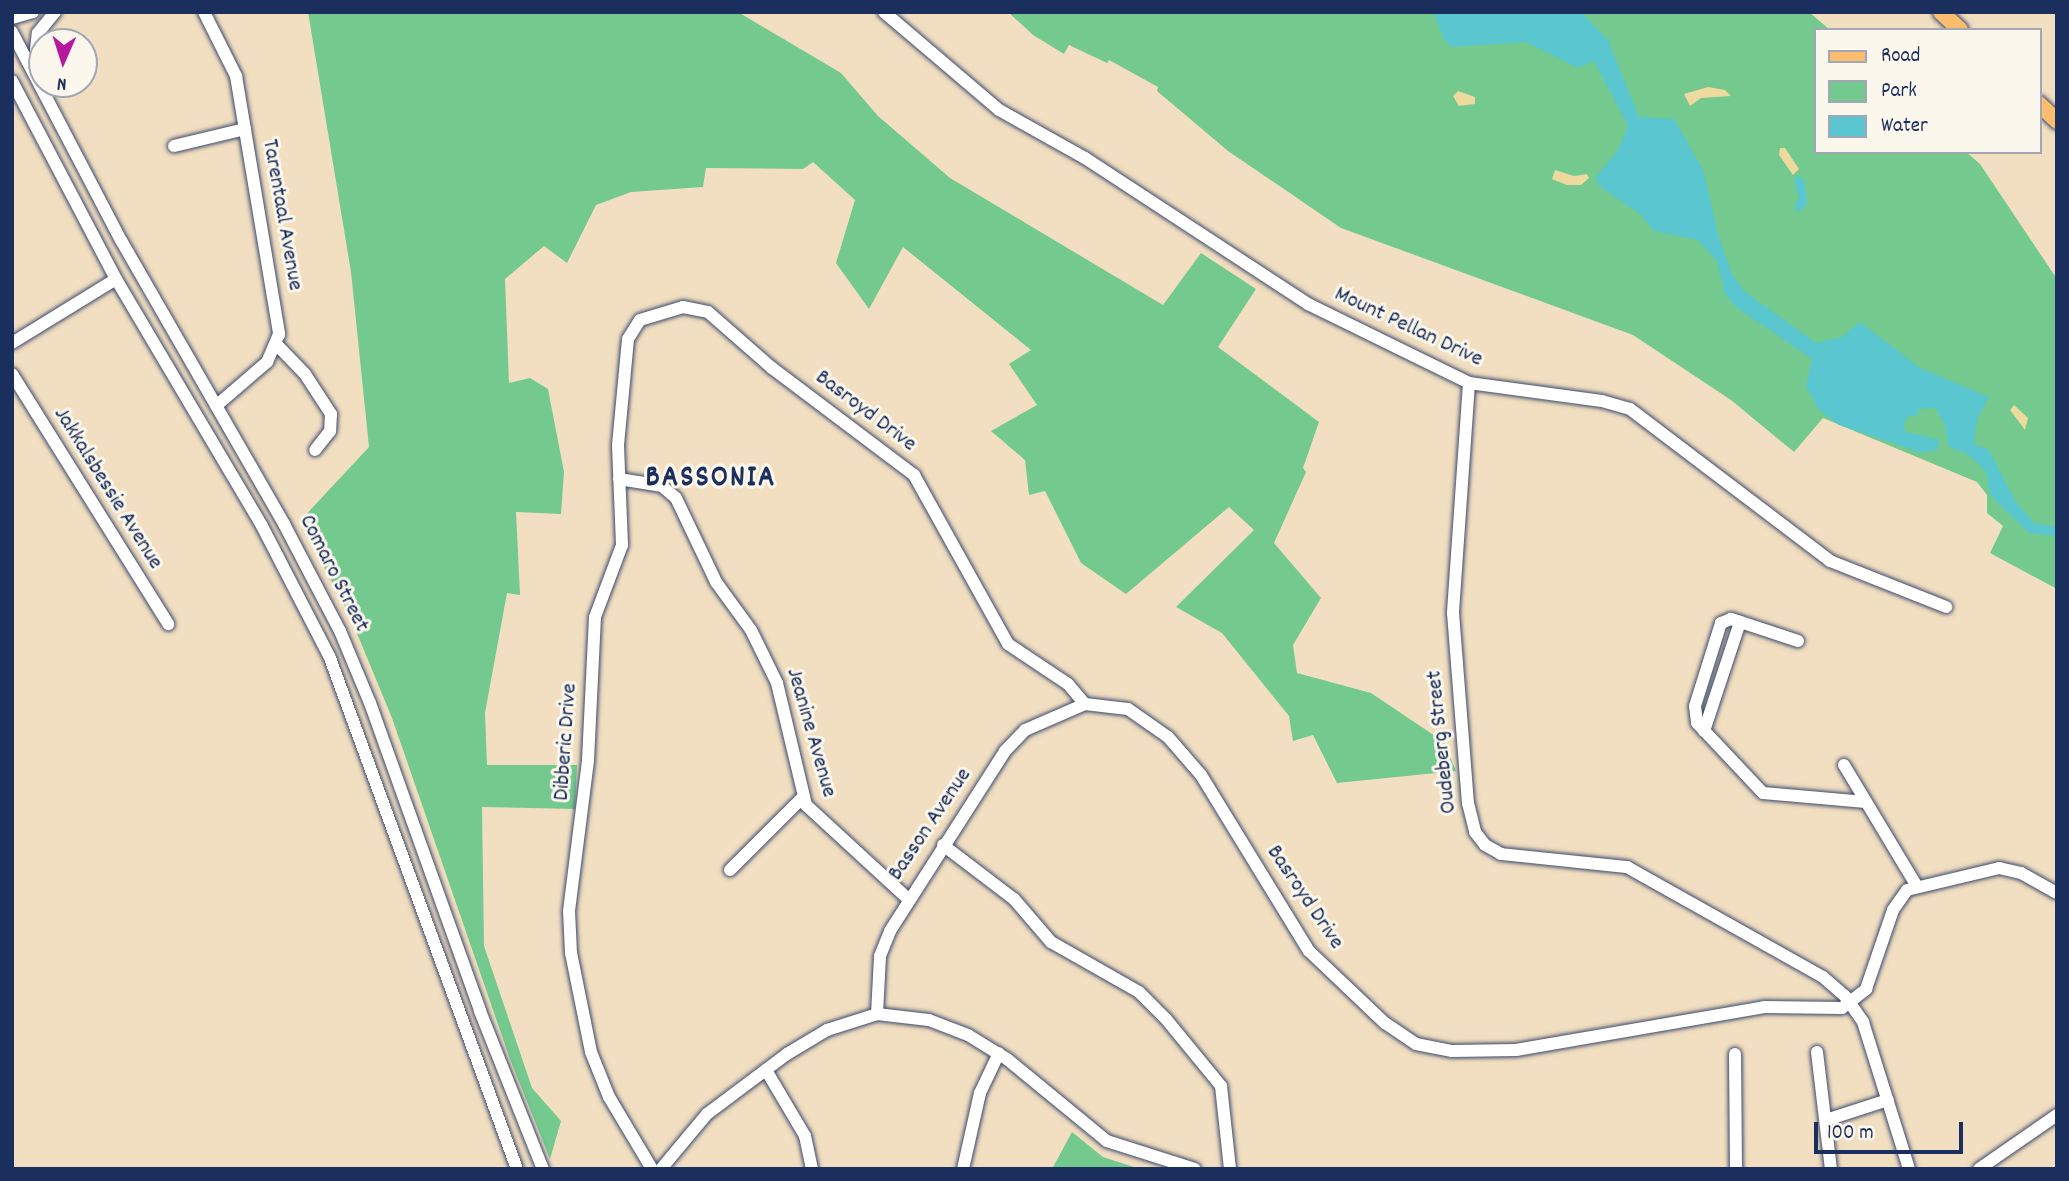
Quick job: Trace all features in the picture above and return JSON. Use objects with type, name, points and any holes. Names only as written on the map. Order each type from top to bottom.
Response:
[{"type":"main road","points":[[1941,12],[1958,28]]},
{"type":"main road","points":[[2041,106],[2057,121]]},
{"type":"street","points":[[12,18],[33,12]]},
{"type":"street","points":[[42,28],[55,12]]},
{"type":"street","name":"Tarentaal Avenue","points":[[204,12],[233,65],[276,311],[277,345]]},
{"type":"street","name":"Mount Pellan Drive","points":[[884,12],[999,110],[1085,158],[1308,304],[1469,383],[1602,401],[1630,410],[1830,561],[1946,607]]},
{"type":"street","name":"Comaro Street","points":[[12,32],[28,60]]},
{"type":"street","name":"Comaro Street","points":[[12,81],[116,279],[262,526],[330,658],[517,1169]]},
{"type":"street","name":"Comaro Street","points":[[47,98],[88,180],[311,572],[352,657],[476,1000],[543,1169]]},
{"type":"street","points":[[174,146],[245,130]]},
{"type":"street","points":[[12,343],[116,279]]},
{"type":"street","name":"Basroyd Drive","points":[[650,316],[683,307],[702,309],[914,475],[1003,637],[1021,656],[1068,684],[1085,704],[1128,709],[1168,737],[1201,775],[1309,951],[1385,1023],[1416,1044],[1452,1051],[1545,1048],[1764,1007],[1852,1004]]},
{"type":"street","name":"Dibberic Drive","points":[[650,316],[635,324],[628,339],[619,411],[622,545],[595,617],[588,760],[569,932],[598,1072],[652,1169]]},
{"type":"street","points":[[216,405],[267,362],[277,345],[305,374],[331,414],[330,430],[315,450]]},
{"type":"street","name":"Jakkalsbessie Avenue","points":[[12,374],[168,624]]},
{"type":"street","name":"Oudeberg Street","points":[[1469,383],[1453,613],[1468,803],[1479,838],[1501,854],[1605,863],[1636,871],[1805,965],[1852,1004],[1868,1035],[1909,1169]]},
{"type":"street","name":"Jeanine Avenue","points":[[619,479],[662,486],[680,504],[716,582],[751,629],[780,690],[803,797],[817,819],[907,898]]},
{"type":"street","points":[[1704,731],[1740,622]]},
{"type":"street","points":[[1798,641],[1740,622],[1721,623],[1695,706],[1697,723],[1763,793],[1866,802]]},
{"type":"street","name":"Basson Avenue","points":[[877,1014],[881,951],[907,898],[1019,735],[1085,704]]},
{"type":"street","points":[[1844,765],[1916,885]]},
{"type":"street","points":[[730,870],[803,797]]},
{"type":"street","points":[[943,845],[1014,899],[1051,942],[1139,992],[1166,1019],[1221,1086],[1230,1169]]},
{"type":"street","points":[[1852,1004],[1869,983],[1898,899],[1916,885],[1999,868],[2021,873],[2057,893]]},
{"type":"street","points":[[661,1169],[702,1119],[766,1070],[827,1030],[877,1014],[941,1023],[999,1053],[1107,1141],[1195,1169]]},
{"type":"street","points":[[1817,1052],[1831,1169]]},
{"type":"street","points":[[963,1169],[980,1093],[999,1053]]},
{"type":"street","points":[[1735,1054],[1736,1169]]},
{"type":"street","points":[[766,1070],[805,1136],[812,1169]]},
{"type":"street","points":[[1826,1120],[1888,1100]]},
{"type":"street","points":[[1979,1169],[2057,1115]]},
{"type":"green space","points":[[308,12],[738,12],[841,73],[878,116],[950,178],[1163,305],[1201,253],[1256,289],[1218,347],[1319,422],[1303,468],[1306,472],[1274,543],[1321,598],[1293,645],[1297,673],[1371,693],[1444,742],[1456,771],[1337,783],[1313,735],[1293,741],[1289,716],[1222,633],[1176,607],[1254,530],[1229,507],[1126,594],[1081,563],[1045,491],[1029,495],[1025,460],[991,431],[1037,405],[1009,364],[1031,350],[903,247],[869,309],[836,263],[855,200],[813,162],[803,169],[706,168],[703,187],[631,192],[596,205],[567,263],[544,246],[505,279],[509,383],[530,378],[548,389],[564,472],[561,514],[516,512],[520,595],[507,593],[485,713],[487,765],[577,765],[575,809],[482,807],[484,946],[532,1088],[561,1121],[550,1159],[510,1059],[392,718],[349,614],[300,521],[369,447],[351,272]]},
{"type":"green space","points":[[1008,12],[1809,12],[1828,28],[1814,28],[1814,154],[1968,154],[1980,164],[2057,279],[2057,589],[1990,553],[2003,526],[1987,513],[1987,495],[1977,482],[1823,418],[1794,452],[1731,400],[1633,335],[1341,228],[1228,151],[1157,91],[1158,87],[1109,60],[1107,63],[1069,45],[1064,54],[1033,35]]},
{"type":"green space","points":[[1072,1132],[1103,1157],[1140,1169],[1052,1169]]},
{"type":"sand","points":[[1708,87],[1725,90],[1731,96],[1701,98],[1690,106],[1684,94]]},
{"type":"sand","points":[[1458,91],[1475,97],[1475,104],[1459,106],[1453,96]]},
{"type":"sand","points":[[1780,148],[1785,148],[1799,169],[1793,175],[1779,155]]},
{"type":"sand","points":[[1555,170],[1574,176],[1587,174],[1589,178],[1581,185],[1567,185],[1552,179]]},
{"type":"sand","points":[[2014,405],[2028,418],[2025,430],[2010,410]]},
{"type":"water","points":[[1434,12],[1581,12],[1608,40],[1639,117],[1674,119],[1703,170],[1719,238],[1732,274],[1744,291],[1816,343],[1842,337],[1860,322],[1920,368],[1989,397],[1977,420],[1974,444],[1988,449],[2016,502],[2034,523],[2057,527],[2057,536],[2029,533],[1990,495],[1987,474],[1980,465],[1965,453],[1949,447],[1944,422],[1935,408],[1919,409],[1918,415],[1907,417],[1903,424],[1906,432],[1940,440],[1937,450],[1922,453],[1839,425],[1819,410],[1806,386],[1812,359],[1736,307],[1725,294],[1717,261],[1698,240],[1654,231],[1641,215],[1598,185],[1596,177],[1618,150],[1628,126],[1594,61],[1578,68],[1526,42],[1452,47],[1443,38]]},
{"type":"water","points":[[1798,175],[1805,182],[1807,204],[1799,212],[1794,208],[1799,197],[1794,180]]},
{"type":"district","name":"BASSONIA","points":[[711,480]]}]
